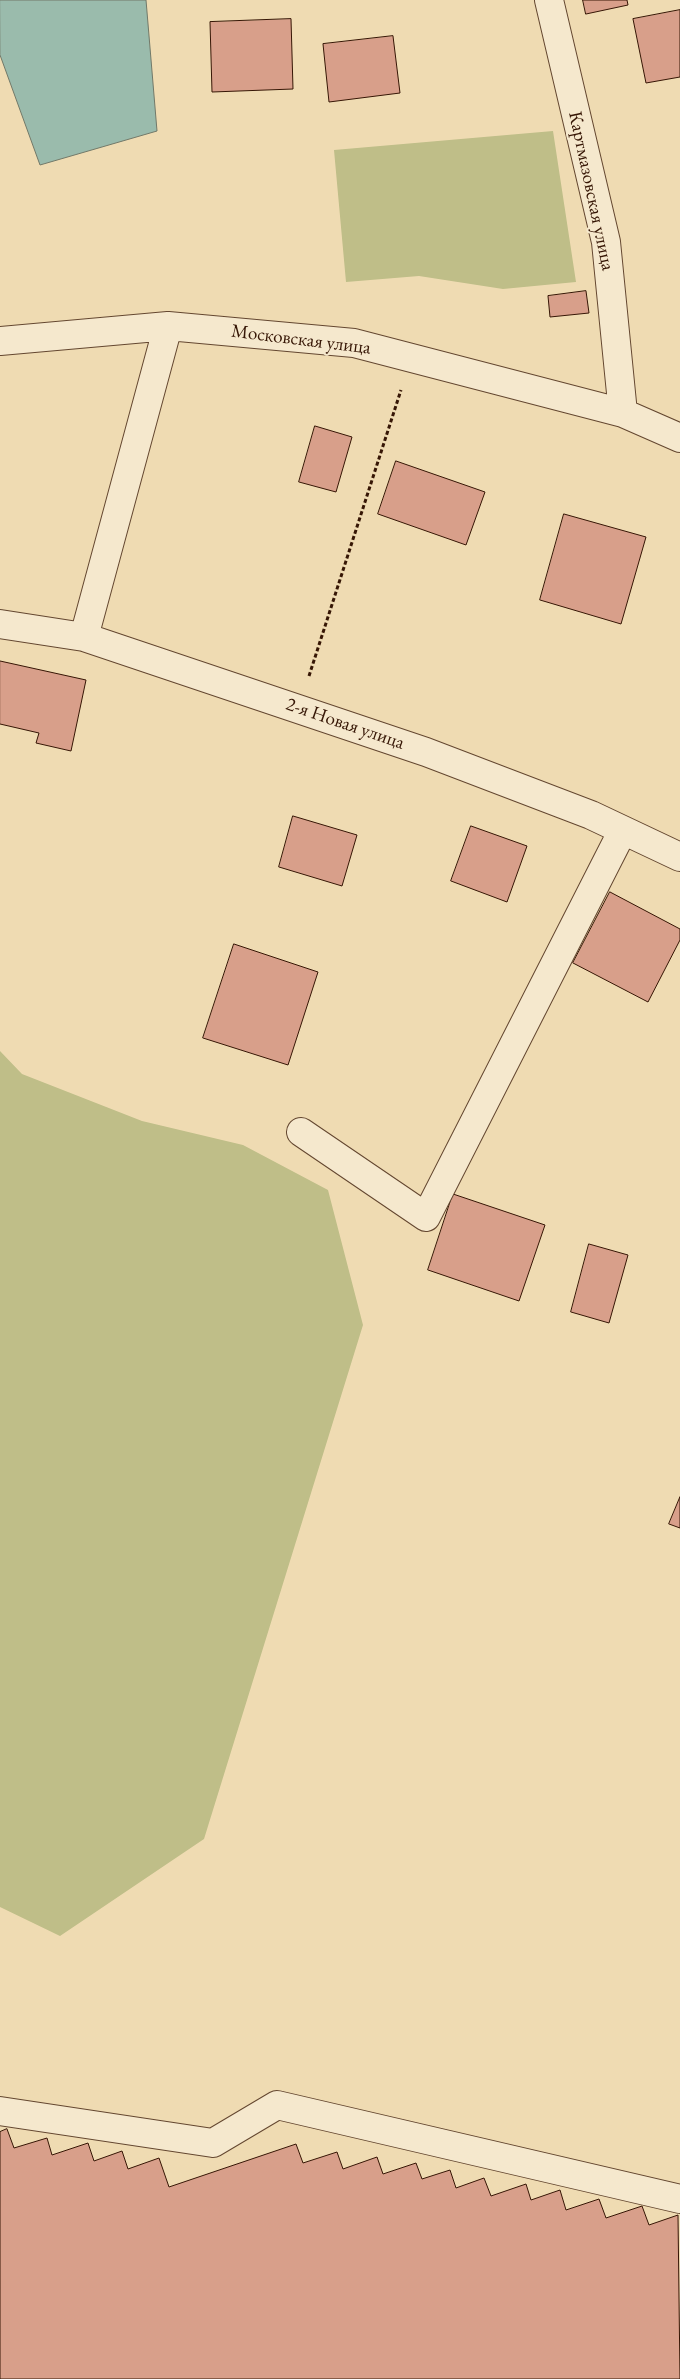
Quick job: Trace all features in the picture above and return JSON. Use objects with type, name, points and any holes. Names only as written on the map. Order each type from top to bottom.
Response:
[{"type":"street","name":"Картмазовская улица","points":[[549,0],[606,242],[623,413]]},
{"type":"street","name":"Московская улица","points":[[0,341],[168,326],[354,343],[623,413],[680,438]]},
{"type":"street","points":[[84,637],[168,326]]},
{"type":"street","name":"2-я Новая улица","points":[[0,624],[84,637],[298,708],[426,752],[590,815],[680,857]]},
{"type":"street","points":[[301,1132],[426,1217],[622,830]]},
{"type":"street","points":[[0,2111],[213,2142],[277,2105],[680,2199]]},
{"type":"path","points":[[298,708],[412,358]]},
{"type":"shaded area","points":[[0,0],[146,0],[157,131],[40,165],[0,55]]},
{"type":"shaded area","points":[[553,131],[576,282],[503,289],[419,276],[346,282],[334,150]]},
{"type":"shaded area","points":[[0,1051],[22,1074],[142,1121],[243,1145],[328,1190],[363,1325],[204,1839],[60,1936],[0,1907]]},
{"type":"building","points":[[583,0],[627,0],[628,5],[586,14]]},
{"type":"building","points":[[680,10],[680,77],[646,83],[633,19]]},
{"type":"building","points":[[291,19],[293,89],[212,92],[210,22]]},
{"type":"building","points":[[393,36],[400,93],[329,102],[323,44]]},
{"type":"building","points":[[586,291],[589,313],[550,317],[548,296]]},
{"type":"building","points":[[315,426],[352,437],[336,492],[299,482]]},
{"type":"building","points":[[396,461],[485,492],[466,545],[378,514]]},
{"type":"building","points":[[564,514],[646,537],[621,624],[540,600]]},
{"type":"building","points":[[0,661],[86,680],[71,751],[36,743],[39,733],[0,724]]},
{"type":"building","points":[[293,816],[357,835],[342,886],[279,867]]},
{"type":"building","points":[[471,826],[527,846],[507,902],[451,881]]},
{"type":"building","points":[[610,892],[680,929],[680,940],[648,1002],[573,963]]},
{"type":"building","points":[[234,944],[318,972],[288,1065],[203,1038]]},
{"type":"building","points":[[453,1194],[545,1225],[519,1301],[428,1270]]},
{"type":"building","points":[[589,1244],[628,1255],[609,1323],[571,1312]]},
{"type":"building","points":[[680,1497],[680,1528],[669,1524]]},
{"type":"building","points":[[7,2129],[14,2148],[47,2138],[52,2155],[88,2143],[94,2161],[122,2151],[128,2169],[159,2158],[169,2187],[296,2144],[303,2163],[337,2152],[343,2169],[377,2157],[383,2174],[416,2163],[422,2179],[450,2170],[456,2188],[484,2178],[491,2196],[526,2184],[531,2200],[560,2190],[566,2210],[599,2199],[606,2218],[642,2206],[649,2225],[678,2215],[680,2379],[0,2379],[0,2132]]}]
